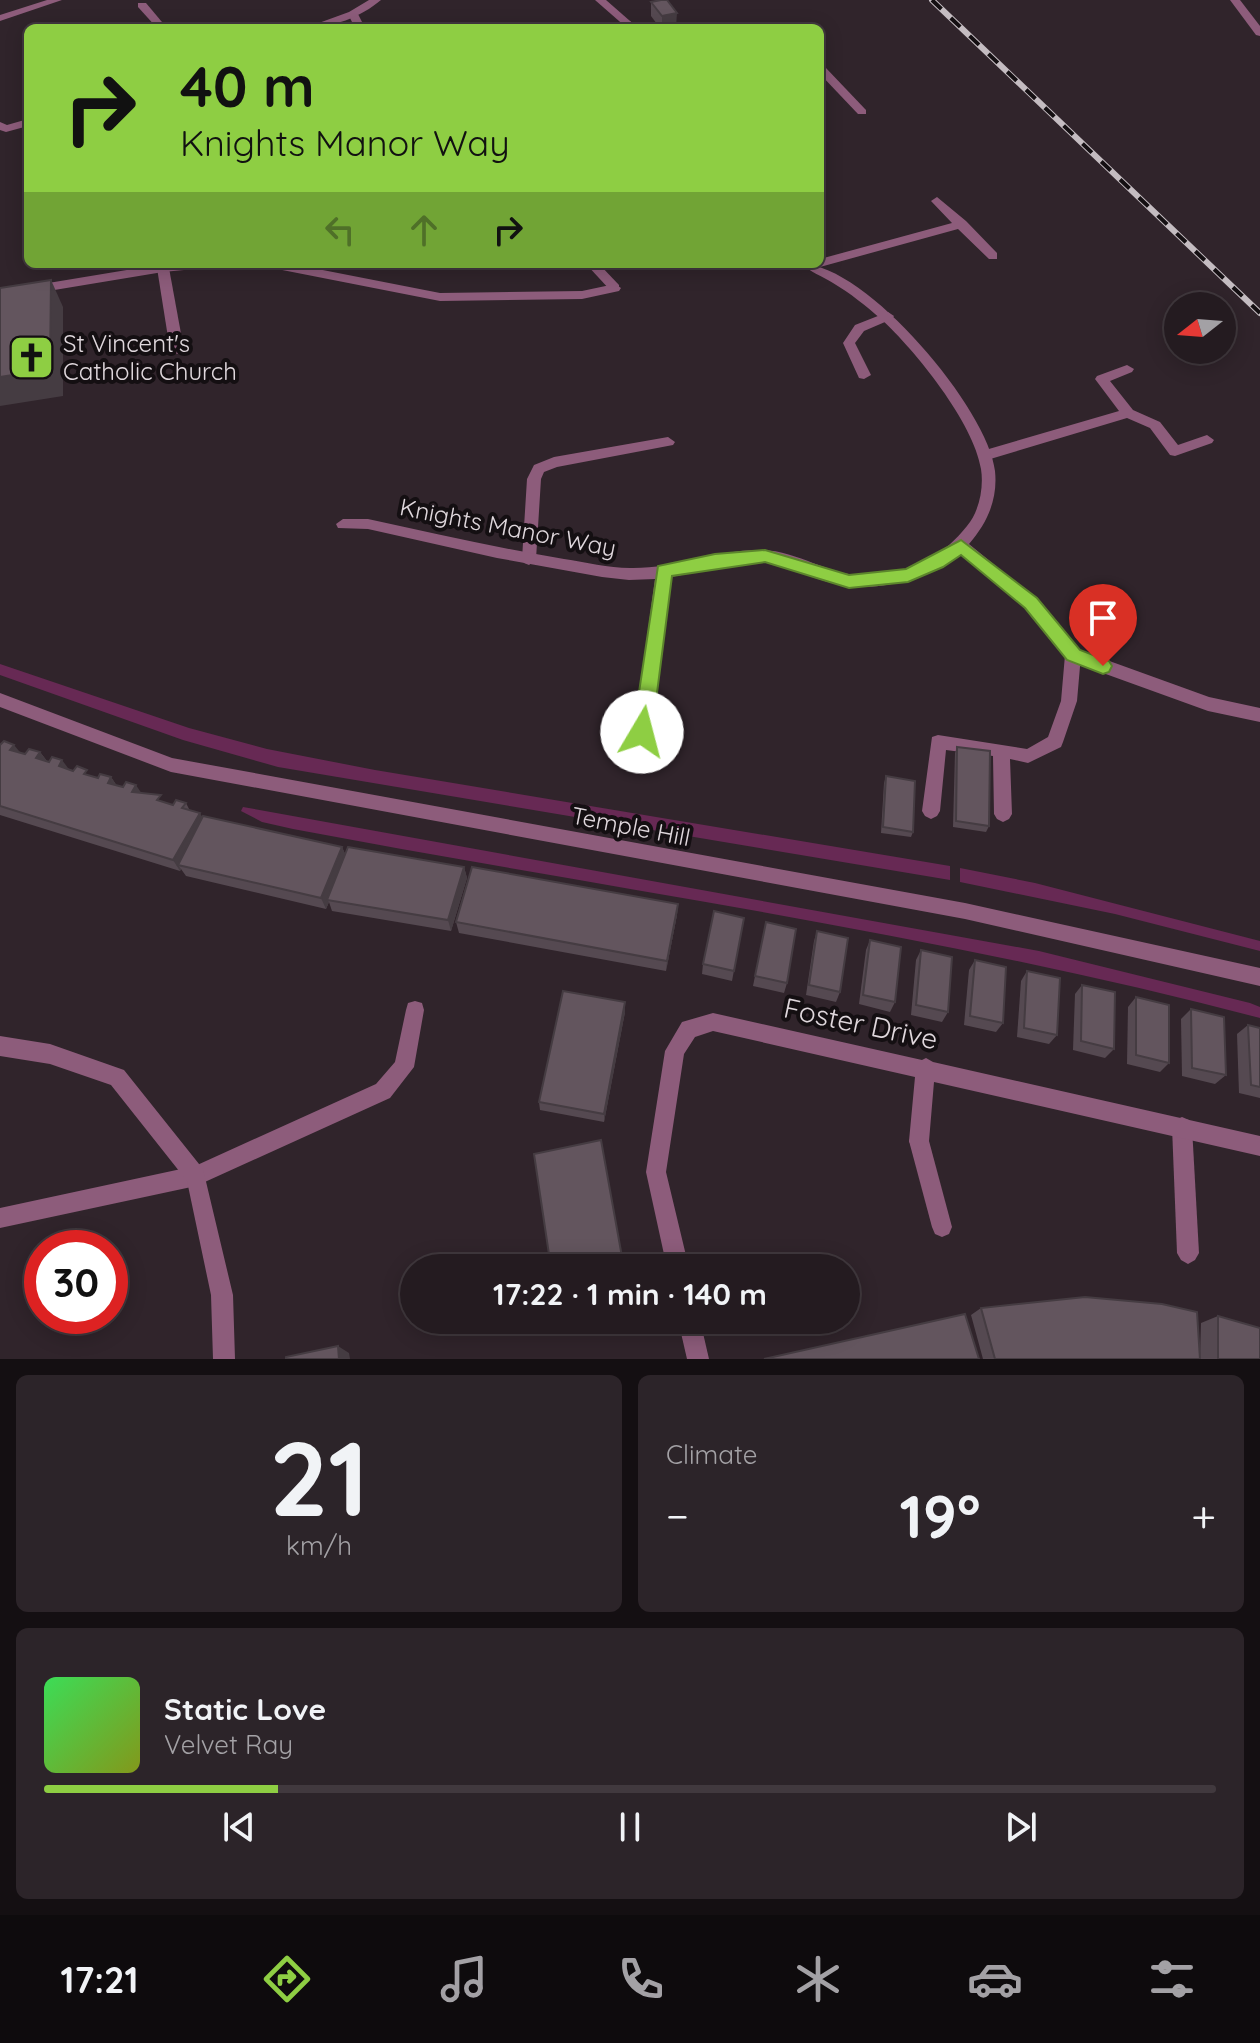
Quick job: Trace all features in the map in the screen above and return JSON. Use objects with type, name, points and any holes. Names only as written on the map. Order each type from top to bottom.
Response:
[{"type":"street","points":[[12,0],[23,6],[39,5]]},
{"type":"street","points":[[0,18],[57,0]]},
{"type":"street","points":[[322,24],[353,14],[376,0]]},
{"type":"street","points":[[600,0],[630,24]]},
{"type":"street","points":[[1235,0],[1260,33]]},
{"type":"street","points":[[142,5],[159,24]]},
{"type":"street","points":[[353,14],[358,24]]},
{"type":"street","points":[[824,72],[862,112]]},
{"type":"street","points":[[824,91],[839,87]]},
{"type":"street","points":[[0,125],[6,129],[24,123]]},
{"type":"street","points":[[937,201],[993,256]]},
{"type":"street","name":"Knights Manor Way","points":[[824,261],[962,224]]},
{"type":"street","points":[[0,295],[163,268],[177,350]]},
{"type":"street","points":[[293,268],[440,297],[582,295],[615,288],[596,268]]},
{"type":"street","name":"Knights Manor Way","points":[[343,524],[368,524],[529,559],[630,574],[765,556],[849,582],[908,575],[937,562],[961,546],[983,520],[990,489],[987,455],[951,391],[922,351],[888,316],[819,268]]},
{"type":"street","points":[[864,375],[849,343],[852,334],[863,325],[888,316]]},
{"type":"street","points":[[1127,369],[1102,379],[1128,413],[1155,425],[1175,451],[1207,440]]},
{"type":"street","points":[[987,455],[1128,413]]},
{"type":"street","points":[[529,559],[534,479],[539,469],[554,462],[668,442]]},
{"type":"street","points":[[961,546],[1031,603],[1073,655],[1174,693],[1260,715]]},
{"type":"street","points":[[642,732],[664,571]]},
{"type":"street","points":[[931,811],[938,742],[1028,756],[1055,742],[1069,701],[1073,655]]},
{"type":"street","name":"Temple Hill","points":[[0,700],[171,765],[965,911],[1260,977]]},
{"type":"street","points":[[1001,750],[1003,814]]},
{"type":"street","points":[[0,1218],[196,1176],[383,1091],[404,1067],[415,1010]]},
{"type":"street","name":"Foster Drive","points":[[675,1254],[656,1172],[675,1051],[689,1029],[713,1022],[1260,1146]]},
{"type":"street","points":[[0,1046],[50,1054],[117,1077],[196,1176],[222,1295],[224,1359]]},
{"type":"street","points":[[926,1068],[919,1141],[942,1227]]},
{"type":"street","points":[[1182,1127],[1188,1253]]},
{"type":"street","points":[[692,1334],[698,1359]]},
{"type":"shaded area","points":[[0,664],[189,728],[267,749],[375,770],[950,866],[950,880],[278,767],[183,740],[0,675]]},
{"type":"shaded area","points":[[243,807],[1039,951],[1250,1003],[1260,1007],[1260,1018],[1140,988],[899,937],[293,829],[262,822],[241,811]]},
{"type":"shaded area","points":[[960,868],[1035,883],[1260,941],[1260,951],[1115,914],[960,882]]},
{"type":"building","points":[[667,0],[677,13],[662,16],[651,2]]},
{"type":"building","points":[[51,280],[50,369],[0,377],[0,288]]},
{"type":"building","points":[[4,741],[14,745],[10,750],[25,754],[29,749],[40,752],[36,758],[49,762],[52,757],[62,760],[59,766],[73,771],[77,766],[87,770],[84,774],[98,778],[100,774],[111,777],[108,783],[123,787],[126,782],[136,785],[132,792],[161,795],[157,800],[173,805],[176,800],[186,803],[182,808],[200,813],[173,860],[0,806],[0,745]]},
{"type":"building","points":[[957,747],[990,751],[989,826],[956,821]]},
{"type":"building","points":[[886,776],[915,781],[913,832],[883,827]]},
{"type":"building","points":[[203,816],[342,847],[321,898],[178,865]]},
{"type":"building","points":[[348,847],[464,867],[448,920],[327,900]]},
{"type":"building","points":[[472,867],[678,904],[667,961],[456,922]]},
{"type":"building","points":[[714,911],[744,918],[734,971],[703,964]]},
{"type":"building","points":[[766,922],[796,929],[787,983],[755,976]]},
{"type":"building","points":[[817,931],[848,938],[840,992],[809,985]]},
{"type":"building","points":[[870,940],[901,947],[895,1002],[863,995]]},
{"type":"building","points":[[921,950],[952,957],[948,1012],[916,1005]]},
{"type":"building","points":[[975,960],[1006,967],[1003,1023],[970,1016]]},
{"type":"building","points":[[1027,971],[1060,978],[1057,1035],[1024,1028]]},
{"type":"building","points":[[1082,985],[1115,992],[1114,1049],[1081,1041]]},
{"type":"building","points":[[563,991],[625,1002],[604,1114],[539,1102]]},
{"type":"building","points":[[1136,997],[1169,1005],[1169,1063],[1136,1055]]},
{"type":"building","points":[[1191,1009],[1224,1017],[1226,1075],[1192,1068]]},
{"type":"building","points":[[1248,1025],[1260,1028],[1260,1087],[1251,1085]]},
{"type":"building","points":[[601,1140],[621,1254],[549,1254],[534,1154]]},
{"type":"building","points":[[1085,1297],[1162,1304],[1197,1312],[1200,1359],[995,1359],[981,1308]]},
{"type":"building","points":[[965,1314],[979,1359],[764,1359]]},
{"type":"building","points":[[1218,1316],[1260,1328],[1260,1359],[1218,1359]]},
{"type":"building","points":[[338,1346],[339,1359],[286,1359],[286,1357]]},
{"type":"railway","points":[[932,0],[1260,313]]},
{"type":"place","name":"St Vincent's Catholic Church","points":[[32,357]]},
{"type":"route","points":[[642,732],[664,571],[715,561],[765,556],[849,582],[908,575],[937,562],[961,546],[1031,603],[1073,655],[1103,666]]}]
